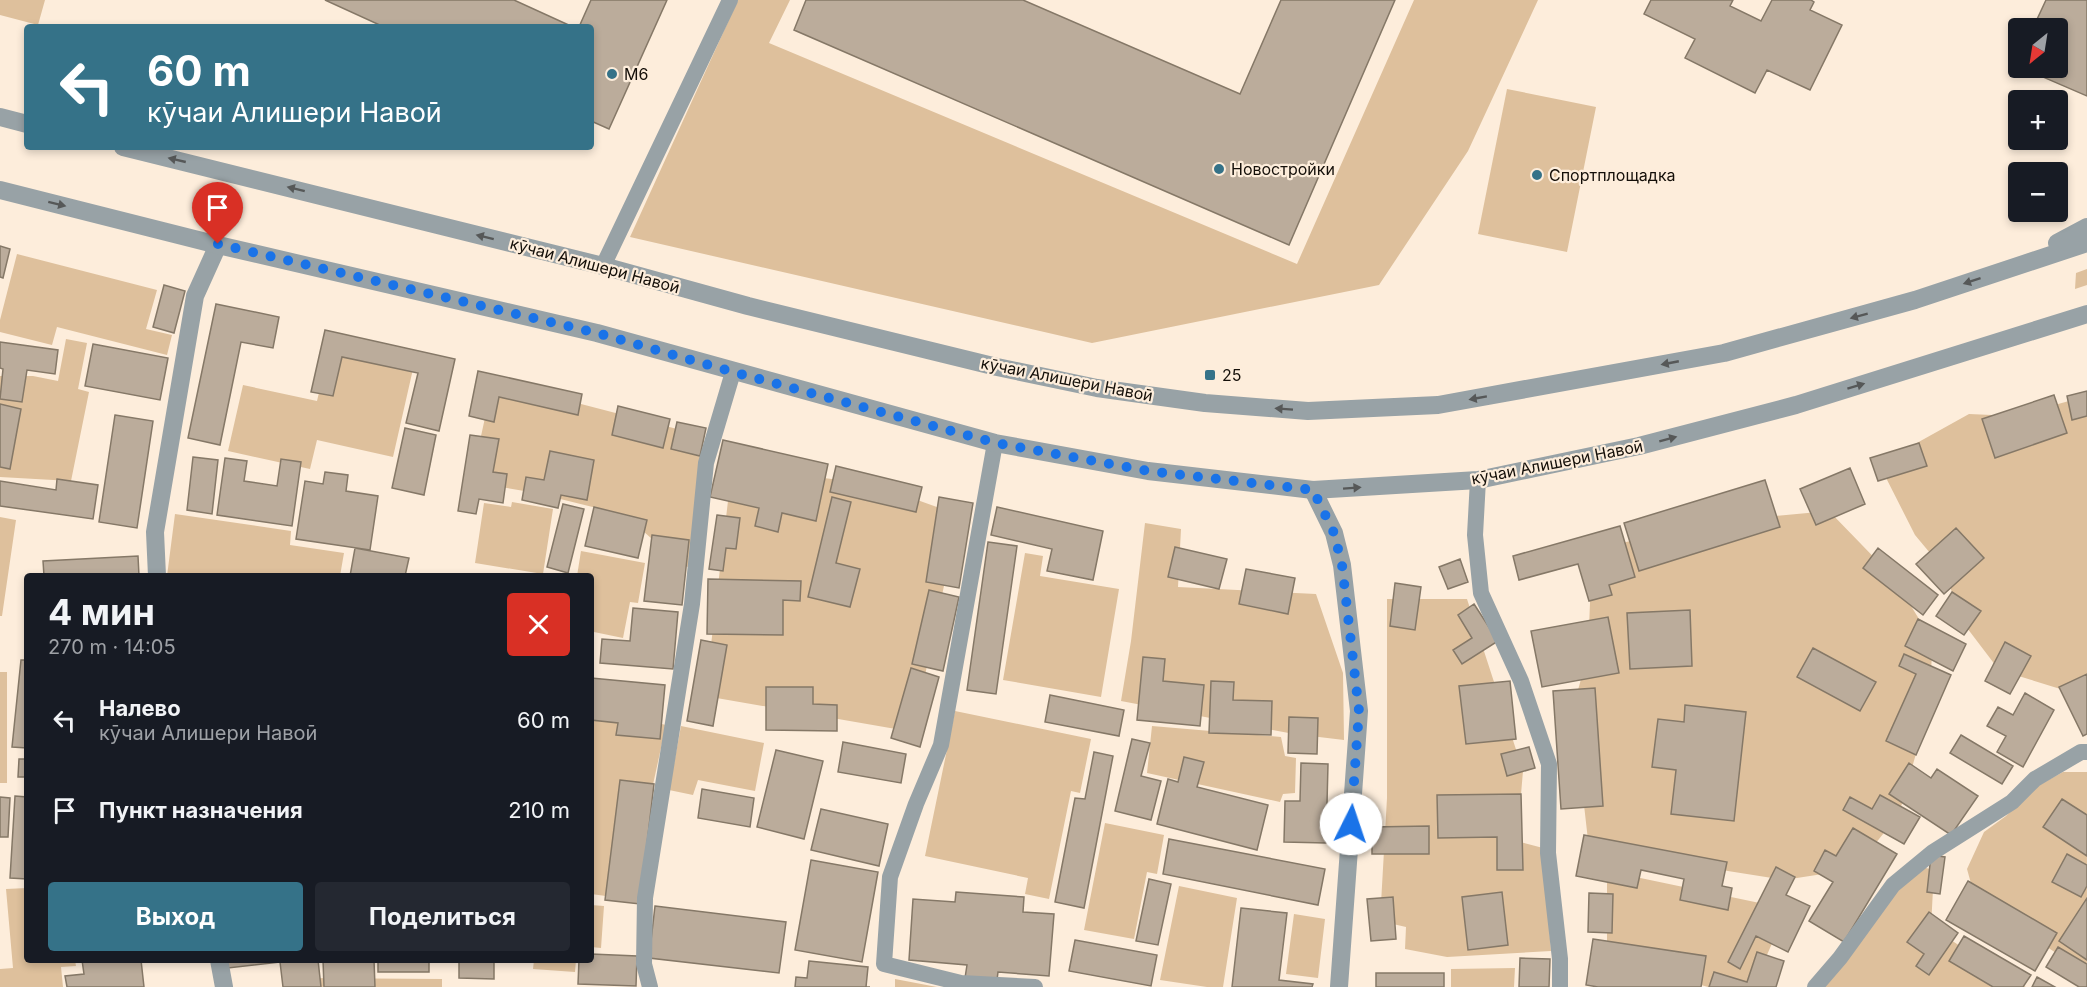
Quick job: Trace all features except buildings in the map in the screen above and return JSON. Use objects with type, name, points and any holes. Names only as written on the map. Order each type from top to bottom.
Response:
[{"type":"street","points":[[0,117],[24,123]]},
{"type":"street","name":"кӯчаи Алишери Навоӣ","points":[[135,150],[997,367],[1074,383],[1205,403],[1308,411],[1438,405],[1724,353],[1915,300],[2087,243]]},
{"type":"street","name":"кӯчаи Алишери Навоӣ","points":[[0,190],[597,333],[996,443],[1148,471],[1313,490],[1478,480],[1639,446],[1796,405],[2087,314]]},
{"type":"street","points":[[2008,269],[2087,227]]},
{"type":"street","points":[[157,573],[155,532],[195,296],[218,244]]},
{"type":"street","points":[[1313,490],[1334,533],[1342,565],[1359,711],[1339,987]]},
{"type":"street","points":[[220,963],[224,987]]},
{"type":"lane","points":[[603,266],[730,0]]},
{"type":"lane","points":[[650,987],[644,964],[645,898],[672,717],[692,604],[706,463],[733,372]]},
{"type":"lane","points":[[996,443],[941,745],[916,804],[890,877],[884,964],[962,983],[1035,987]]},
{"type":"lane","points":[[1478,480],[1474,535],[1481,593],[1521,681],[1549,764],[1548,853],[1560,959],[1560,987]]},
{"type":"lane","points":[[1815,987],[1840,958],[1893,885],[1933,852],[2013,802],[2035,779],[2081,752],[2087,752]]},
{"type":"shaded area","points":[[0,0],[45,0],[38,24],[0,15]]},
{"type":"shaded area","points":[[738,0],[790,0],[769,43],[1297,264],[1414,0],[1538,0],[1468,151],[1379,285],[1092,343],[630,237]]},
{"type":"shaded area","points":[[1507,89],[1596,107],[1567,252],[1478,234]]},
{"type":"shaded area","points":[[17,254],[157,290],[146,329],[172,335],[167,355],[57,327],[52,345],[0,332],[0,320]]},
{"type":"shaded area","points":[[2087,269],[2087,285],[2075,289],[2076,273]]},
{"type":"shaded area","points":[[66,339],[87,343],[78,389],[89,392],[71,481],[0,477],[0,376],[33,376],[58,381]]},
{"type":"shaded area","points":[[329,350],[413,369],[393,457],[317,440],[310,469],[228,451],[243,385],[317,401]]},
{"type":"shaded area","points":[[493,381],[704,436],[689,568],[625,515],[536,493],[471,482]]},
{"type":"shaded area","points":[[2087,396],[2087,695],[2083,696],[1999,670],[1961,620],[1945,571],[1915,535],[1879,464],[1969,414],[2015,416]]},
{"type":"shaded area","points":[[732,467],[873,484],[959,515],[913,732],[705,696]]},
{"type":"shaded area","points":[[512,502],[553,509],[543,573],[475,563],[484,503],[511,507]]},
{"type":"shaded area","points":[[1829,511],[1894,578],[1933,642],[1928,711],[1899,814],[1855,869],[1784,880],[1589,849],[1573,708],[1588,654],[1592,551],[1699,523]]},
{"type":"shaded area","points":[[175,514],[291,531],[290,545],[344,553],[341,573],[167,573]]},
{"type":"shaded area","points":[[0,517],[16,520],[2,616],[0,616]]},
{"type":"shaded area","points":[[1145,523],[1181,529],[1178,587],[1316,594],[1343,673],[1344,740],[1294,734],[1121,701],[1131,641]]},
{"type":"shaded area","points":[[581,551],[645,563],[638,603],[630,602],[623,638],[594,632],[594,573],[577,573]]},
{"type":"shaded area","points":[[1025,553],[1043,556],[1040,576],[1119,589],[1101,697],[1003,680]]},
{"type":"shaded area","points":[[1387,599],[1467,599],[1523,771],[1517,841],[1543,848],[1551,951],[1447,957],[1405,949],[1406,927],[1380,921],[1387,798]]},
{"type":"shaded area","points":[[0,672],[7,672],[7,783],[0,783]]},
{"type":"shaded area","points":[[594,709],[666,725],[628,899],[594,894]]},
{"type":"shaded area","points":[[955,711],[1091,739],[1080,793],[1071,791],[1049,899],[1025,894],[1028,878],[925,856]]},
{"type":"shaded area","points":[[681,726],[764,743],[755,791],[698,780],[693,795],[669,790]]},
{"type":"shaded area","points":[[1152,726],[1281,737],[1285,756],[1296,758],[1295,793],[1283,794],[1280,802],[1147,773]]},
{"type":"shaded area","points":[[2063,772],[2087,772],[2087,974],[1975,898],[1967,869],[1984,832],[2006,816],[2032,789]]},
{"type":"shaded area","points":[[1105,823],[1164,835],[1157,874],[1147,872],[1134,939],[1084,930]]},
{"type":"shaded area","points":[[1922,867],[1934,870],[1931,927],[2026,987],[1821,987],[1894,890]]},
{"type":"shaded area","points":[[1607,871],[1774,906],[1780,925],[1753,987],[1708,987],[1607,958]]},
{"type":"shaded area","points":[[1179,886],[1237,898],[1223,987],[1160,980]]},
{"type":"shaded area","points":[[24,888],[24,963],[76,963],[76,966],[61,967],[63,987],[0,987],[0,969],[13,968],[6,889]]},
{"type":"shaded area","points":[[594,905],[604,906],[601,948],[594,947]]},
{"type":"shaded area","points":[[1294,914],[1325,919],[1318,978],[1286,974]]},
{"type":"shaded area","points":[[534,963],[576,963],[575,972],[533,969]]},
{"type":"shaded area","points":[[1515,968],[1514,987],[1451,987],[1451,969]]},
{"type":"shaded area","points":[[303,978],[442,979],[442,987],[303,987]]},
{"type":"shaded area","points":[[895,979],[937,987],[895,987]]},
{"type":"place","name":"М6","points":[[612,74]]},
{"type":"place","name":"Новостройки","points":[[1219,169]]},
{"type":"place","name":"Спортплощадка","points":[[1537,175]]},
{"type":"place","name":"25","points":[[1210,375]]},
{"type":"route","points":[[218,244],[597,333],[996,443],[1148,471],[1313,490],[1334,533],[1342,565],[1359,711],[1351,824]]}]
